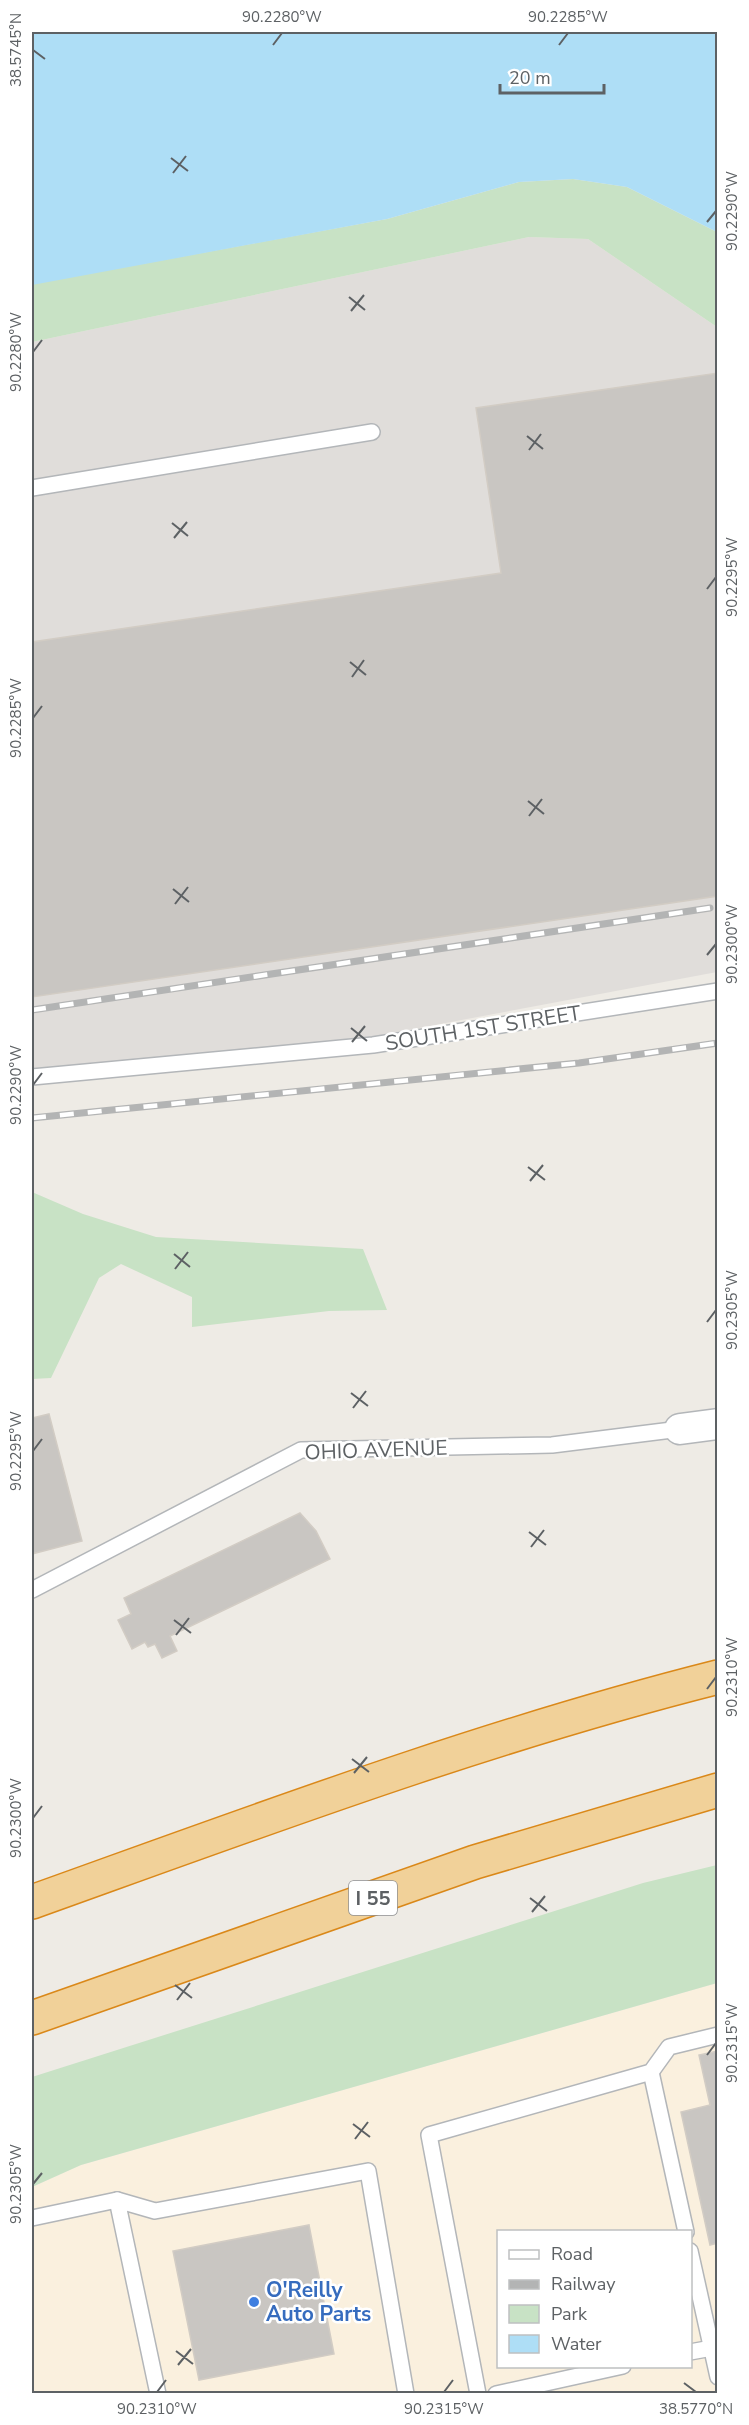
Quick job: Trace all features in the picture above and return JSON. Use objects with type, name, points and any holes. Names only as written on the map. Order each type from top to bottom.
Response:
[{"type":"highway","points":[[32,1902],[464,1750],[647,1694],[717,1677]]},
{"type":"highway","name":"I 55","points":[[32,2018],[475,1862],[717,1790]]},
{"type":"street","name":"OHIO AVENUE","points":[[680,1429],[717,1424]]},
{"type":"lane","points":[[32,488],[372,432]]},
{"type":"lane","name":"SOUTH 1ST STREET","points":[[32,1077],[373,1045],[717,991]]},
{"type":"lane","name":"OHIO AVENUE","points":[[32,1590],[301,1450],[552,1445],[680,1429]]},
{"type":"lane","points":[[478,2394],[429,2135],[651,2072],[669,2048],[717,2036]]},
{"type":"lane","points":[[651,2072],[686,2230]]},
{"type":"lane","points":[[32,2218],[117,2200],[155,2211],[368,2171],[406,2394]]},
{"type":"lane","points":[[117,2200],[157,2393]]},
{"type":"lane","points":[[692,2260],[717,2373]]},
{"type":"lane","points":[[692,2352],[712,2348]]},
{"type":"lane","points":[[496,2394],[618,2368]]},
{"type":"shaded area","points":[[529,237],[588,239],[717,327],[717,972],[302,1050],[32,1085],[32,342]]},
{"type":"shaded area","points":[[717,1983],[717,2393],[32,2393],[32,2187],[81,2165]]},
{"type":"green space","points":[[573,179],[627,187],[717,232],[717,327],[588,239],[529,237],[32,342],[32,284],[387,219],[519,182]]},
{"type":"green space","points":[[32,1192],[83,1214],[156,1237],[363,1249],[387,1310],[329,1311],[192,1327],[192,1297],[121,1264],[99,1278],[51,1378],[32,1379]]},
{"type":"green space","points":[[717,1865],[717,1983],[81,2165],[32,2187],[32,2077],[643,1883]]},
{"type":"water","points":[[32,32],[717,32],[717,232],[627,187],[573,179],[519,182],[387,219],[32,285]]},
{"type":"building","points":[[718,373],[718,896],[32,997],[32,642],[501,573],[476,408]]},
{"type":"building","points":[[49,1414],[82,1541],[32,1554],[32,1418]]},
{"type":"building","points":[[300,1513],[316,1531],[330,1559],[170,1636],[177,1651],[162,1658],[155,1644],[148,1647],[145,1642],[132,1649],[118,1620],[131,1614],[124,1598]]},
{"type":"building","points":[[718,2051],[718,2243],[710,2245],[681,2112],[710,2105],[699,2055]]},
{"type":"building","name":"O'Reilly Auto Parts","points":[[309,2225],[334,2354],[199,2380],[173,2251]]},
{"type":"railway","points":[[32,1010],[710,908]]},
{"type":"railway","points":[[32,1118],[579,1063],[718,1043]]},
{"type":"place","name":"O'Reilly Auto Parts","points":[[254,2302]]}]
